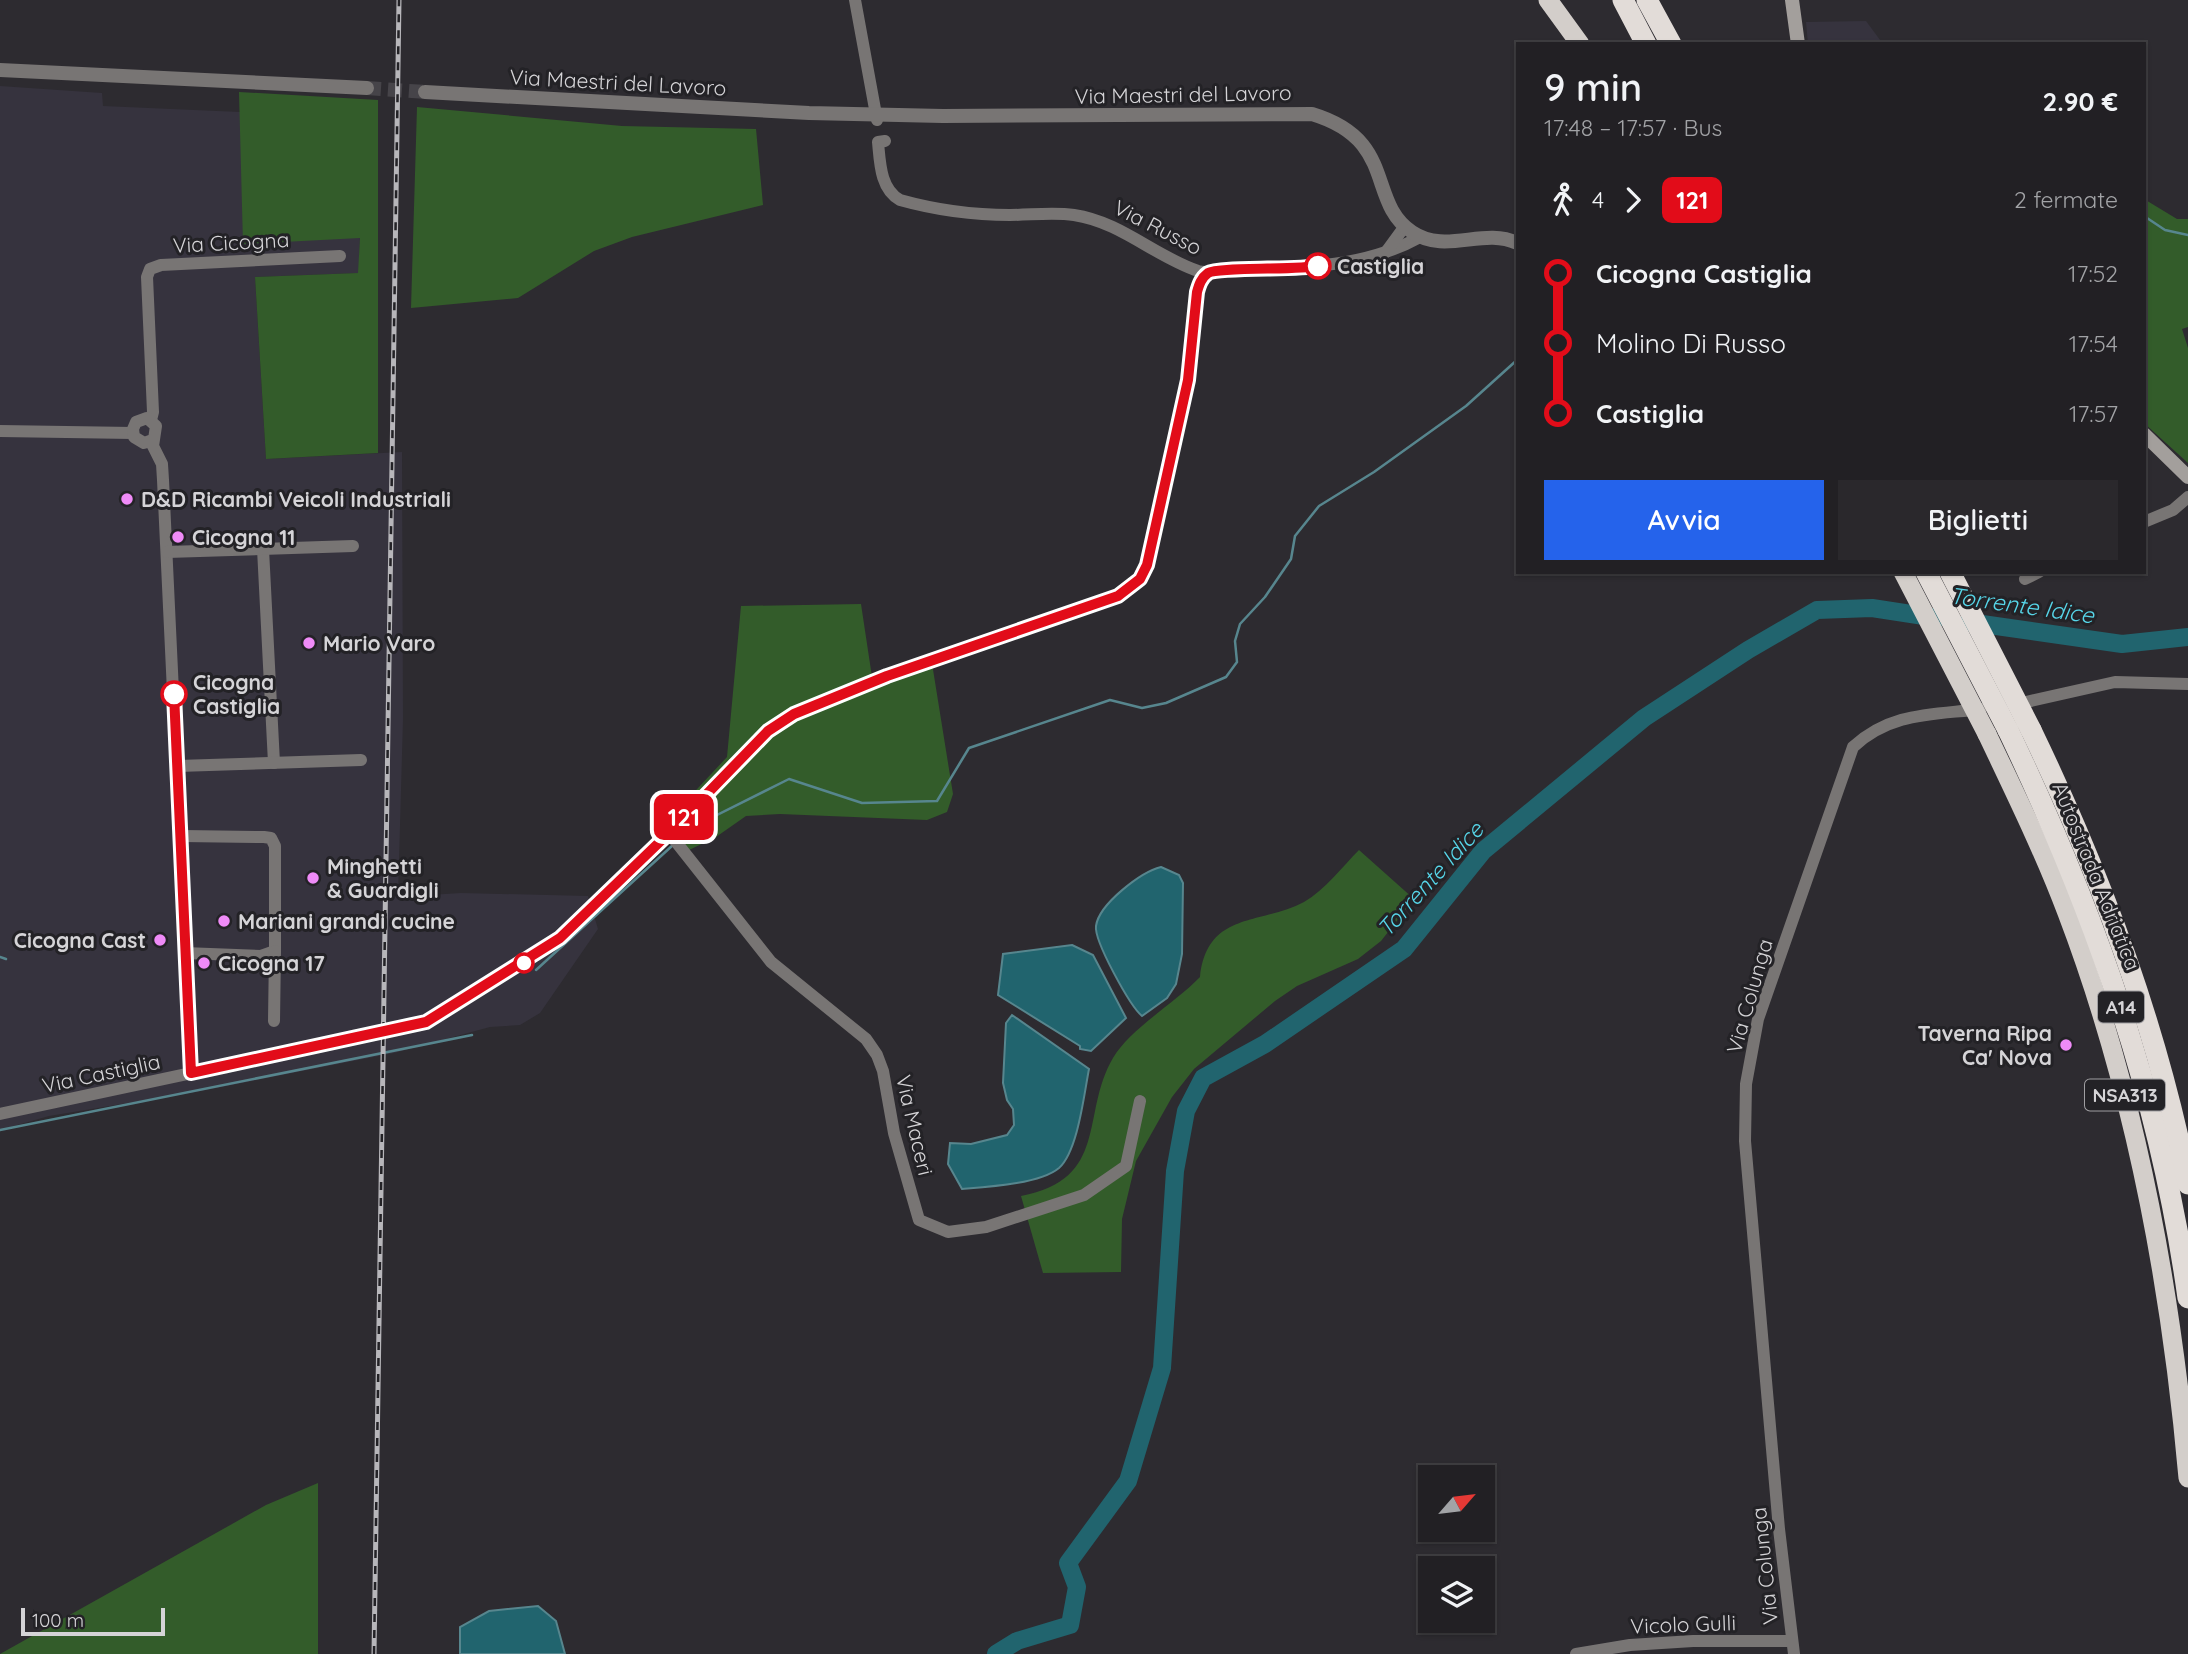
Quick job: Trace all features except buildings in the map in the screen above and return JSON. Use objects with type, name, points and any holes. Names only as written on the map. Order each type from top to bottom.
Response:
[{"type":"highway","points":[[1548,0],[1579,42]]},
{"type":"highway","points":[[1623,0],[1645,42]]},
{"type":"highway","points":[[1647,0],[1670,42]]},
{"type":"highway","name":"NSA313","points":[[1904,574],[1987,734],[2067,914],[2129,1110],[2164,1283],[2188,1478]]},
{"type":"highway","name":"Autostrada Adriatica","points":[[1927,574],[2008,730],[2065,852],[2111,975],[2151,1111],[2188,1298]]},
{"type":"highway","name":"Autostrada Adriatica","points":[[1951,574],[2031,730],[2085,847],[2123,948],[2157,1057],[2188,1184]]},
{"type":"main road","points":[[1793,0],[1798,42]]},
{"type":"main road","points":[[2146,436],[2188,477]]},
{"type":"street","points":[[855,0],[876,117]]},
{"type":"street","points":[[0,70],[51,71],[81,75]]},
{"type":"street","points":[[0,78],[81,75],[367,88]]},
{"type":"street","name":"Via Maestri del Lavoro","points":[[425,92],[876,117],[1312,114],[1344,128],[1367,149],[1390,201],[1405,226]]},
{"type":"street","name":"Via Russo","points":[[885,141],[878,142],[885,184],[890,193],[900,200],[984,215],[1071,215],[1093,219],[1119,229],[1153,252],[1207,274],[1222,270],[1303,269],[1385,252],[1420,237]]},
{"type":"street","points":[[1385,252],[1405,226]]},
{"type":"street","name":"Via Russo","points":[[1405,226],[1420,237],[1438,242],[1491,238],[1516,243]]},
{"type":"street","name":"Via Cicogna","points":[[191,1073],[184,953],[187,936],[167,552],[162,464],[152,440],[157,430],[151,419],[153,412],[147,276],[150,269],[162,265],[340,256]]},
{"type":"street","points":[[403,1028],[426,1022],[449,1009],[560,938],[674,839],[768,731],[794,714],[887,676],[1118,596],[1140,579],[1147,565],[1188,380],[1197,292],[1207,274]]},
{"type":"street","points":[[151,419],[139,419],[134,425],[133,433],[140,442],[152,440]]},
{"type":"street","points":[[0,431],[133,433]]},
{"type":"street","points":[[2146,521],[2173,510],[2188,497]]},
{"type":"street","points":[[167,552],[353,547]]},
{"type":"street","points":[[263,549],[274,763]]},
{"type":"street","points":[[2025,579],[2035,574]]},
{"type":"street","name":"Via Colunga","points":[[1793,1647],[1779,1529],[1745,1141],[1746,1084],[1758,1019],[1853,747],[1869,732],[1886,723],[1910,717],[2031,703],[2115,682],[2188,684]]},
{"type":"street","points":[[178,766],[361,760]]},
{"type":"street","points":[[181,836],[271,838],[275,846],[274,1021]]},
{"type":"street","name":"Via Maceri","points":[[674,839],[771,962],[866,1039],[877,1055],[894,1133],[919,1220],[948,1232],[961,1231],[986,1227],[1084,1195],[1126,1166],[1140,1101]]},
{"type":"street","points":[[184,953],[261,956],[275,951]]},
{"type":"street","name":"Via Castiglia","points":[[0,1114],[374,1034]]},
{"type":"street","name":"Vicolo Gulli","points":[[1576,1654],[1630,1645],[1693,1640],[1793,1647]]},
{"type":"shaded area","points":[[1866,21],[1882,42],[1808,42],[1806,22]]},
{"type":"shaded area","points":[[0,86],[102,93],[103,106],[240,112],[360,238],[359,273],[255,277],[266,459],[402,452],[403,719],[398,897],[461,893],[588,896],[598,929],[540,1013],[520,1025],[490,1027],[394,1053],[201,1091],[49,1116],[0,1130]]},
{"type":"green space","points":[[239,92],[378,100],[378,453],[266,459],[255,277],[358,273],[360,238],[243,244]]},
{"type":"green space","points":[[417,107],[622,126],[756,129],[763,205],[632,237],[594,251],[518,298],[411,308]]},
{"type":"green space","points":[[2146,200],[2177,219],[2188,219],[2188,327],[2182,329],[2188,348],[2188,463],[2146,425]]},
{"type":"green space","points":[[861,604],[872,677],[931,657],[953,794],[947,812],[927,820],[780,814],[746,816],[716,837],[685,852],[671,838],[670,818],[727,757],[741,606]]},
{"type":"green space","points":[[1359,850],[1414,899],[1381,941],[1358,959],[1297,986],[1275,1001],[1194,1069],[1172,1097],[1136,1161],[1122,1219],[1121,1272],[1043,1273],[1021,1196],[1049,1187],[1068,1175],[1081,1160],[1103,1079],[1121,1047],[1141,1026],[1200,977],[1205,956],[1213,941],[1225,930],[1238,923],[1304,902]]},
{"type":"green space","points":[[318,1483],[318,1654],[0,1654],[266,1505]]},
{"type":"water","points":[[1161,867],[1179,875],[1183,883],[1182,954],[1176,984],[1167,998],[1142,1016],[1129,1000],[1114,973],[1101,945],[1096,926],[1105,908],[1122,890],[1143,875]]},
{"type":"water","points":[[1072,945],[1093,955],[1126,1018],[1091,1051],[1080,1049],[1080,1046],[998,995],[1003,954]]},
{"type":"water","points":[[1012,1015],[1089,1069],[1076,1136],[1066,1160],[1050,1173],[1013,1184],[962,1189],[948,1164],[950,1143],[971,1144],[1007,1135],[1014,1125],[1013,1109],[1007,1100],[1003,1083],[1006,1023]]},
{"type":"water","points":[[538,1606],[556,1621],[565,1654],[460,1654],[460,1627],[489,1611]]},
{"type":"waterway","points":[[2146,217],[2165,230],[2188,235]]},
{"type":"waterway","points":[[680,838],[693,827],[789,779],[862,803],[937,801],[969,748],[1110,700],[1142,708],[1166,703],[1226,677],[1237,662],[1235,641],[1240,624],[1265,597],[1291,559],[1295,536],[1319,506],[1374,472],[1466,406],[1516,361]]},
{"type":"waterway","name":"Torrente Idice","points":[[996,1654],[1017,1641],[1070,1625],[1077,1587],[1068,1563],[1128,1481],[1162,1368],[1175,1171],[1186,1111],[1203,1078],[1265,1044],[1404,949],[1483,851],[1644,718],[1748,650],[1817,610],[1872,608],[1937,618]]},
{"type":"waterway","name":"Torrente Idice","points":[[1968,622],[2122,644],[2188,637]]},
{"type":"waterway","points":[[536,970],[673,845]]},
{"type":"waterway","points":[[0,957],[6,959]]},
{"type":"waterway","points":[[0,1130],[472,1035]]},
{"type":"tunnel","points":[[367,88],[425,92]]},
{"type":"tunnel","points":[[374,1034],[403,1028]]},
{"type":"railway","points":[[374,1654],[399,0]]},
{"type":"bus line","name":"121","points":[[174,694],[187,936],[184,953],[191,1073],[259,1061],[426,1022],[560,938],[669,833],[768,731],[794,714],[887,676],[1118,596],[1132,587],[1140,579],[1147,565],[1188,380],[1197,292],[1202,279],[1207,274],[1222,270],[1270,271],[1318,266]]},
{"type":"place","name":"Castiglia","points":[[1318,266]]},
{"type":"place","name":"D&D Ricambi Veicoli Industriali","points":[[127,499]]},
{"type":"place","name":"Cicogna 11","points":[[178,537]]},
{"type":"place","name":"Mario Varo","points":[[309,643]]},
{"type":"place","name":"Cicogna Castiglia","points":[[174,694]]},
{"type":"place","name":"Minghetti & Guardigli","points":[[313,878]]},
{"type":"place","name":"Mariani grandi cucine","points":[[224,921]]},
{"type":"place","name":"Cicogna Cast","points":[[160,940]]},
{"type":"place","name":"Cicogna 17","points":[[204,963]]},
{"type":"place","name":"Taverna Ripa Ca' Nova","points":[[2066,1045]]}]
